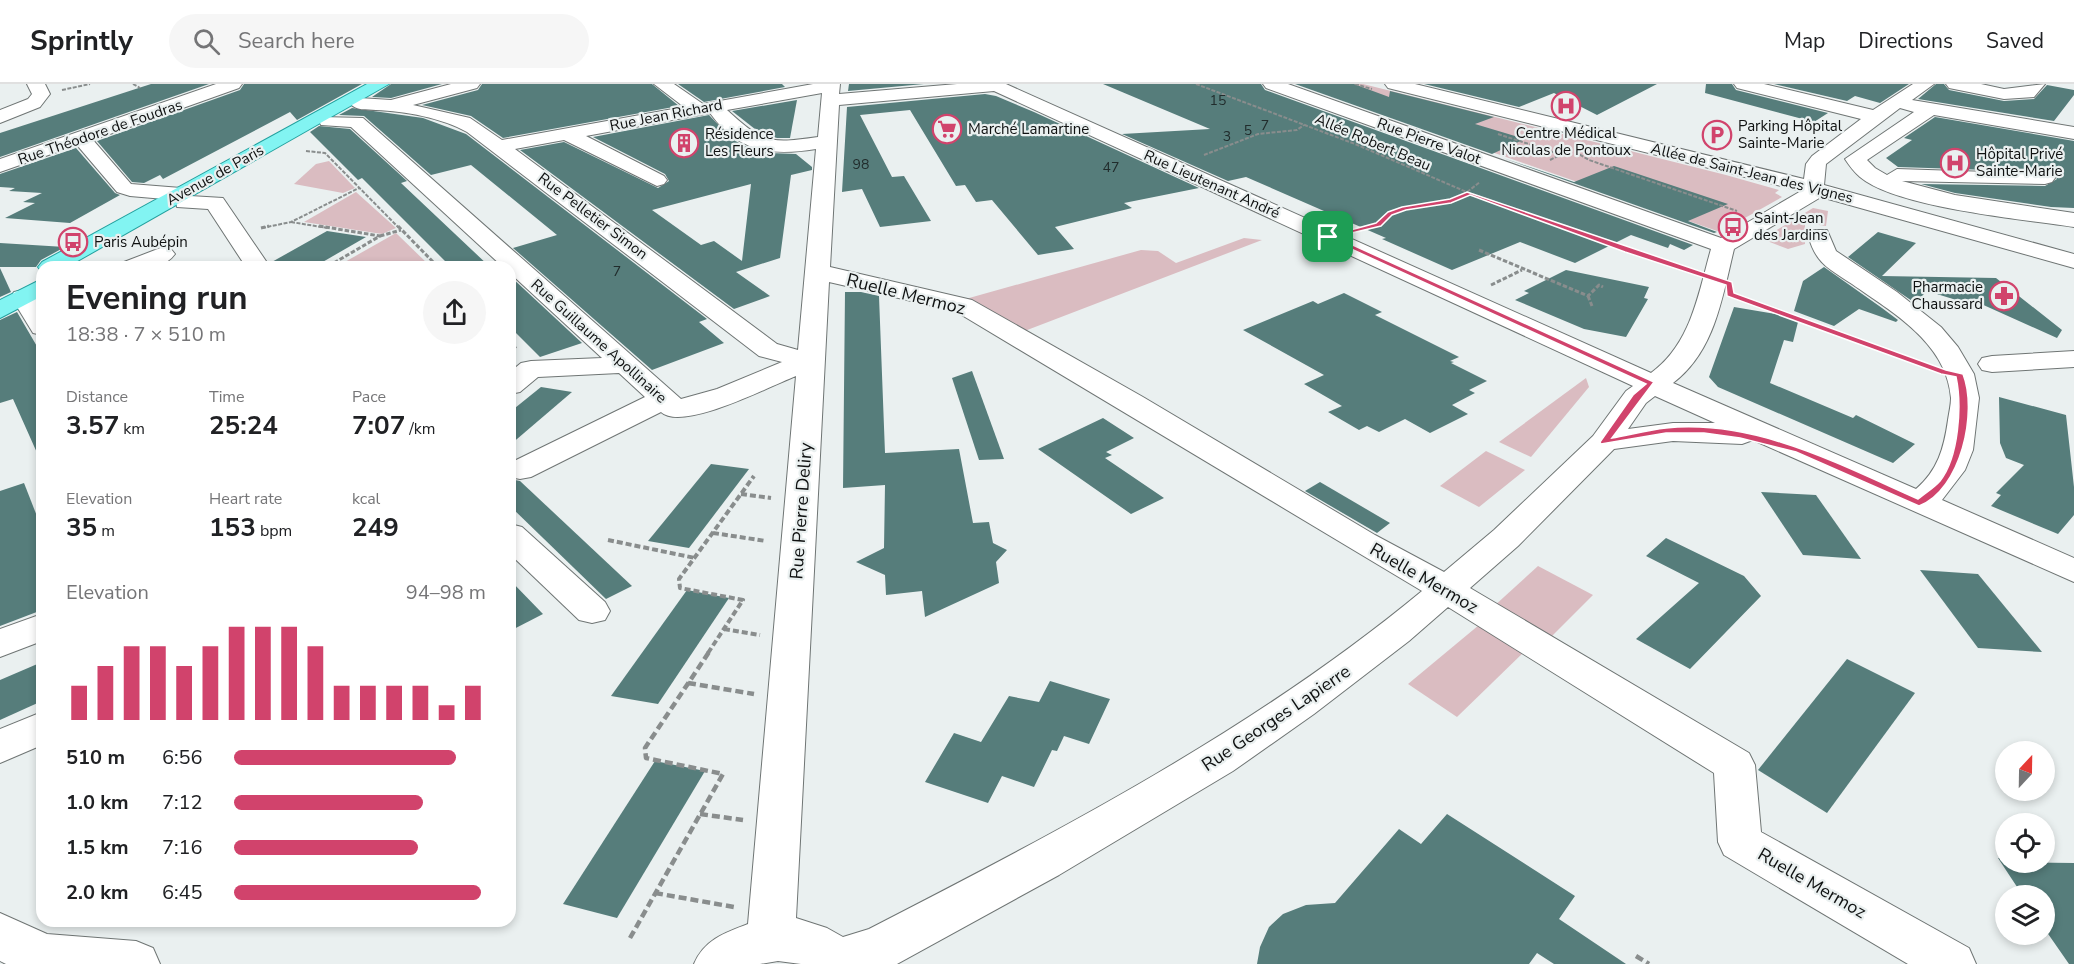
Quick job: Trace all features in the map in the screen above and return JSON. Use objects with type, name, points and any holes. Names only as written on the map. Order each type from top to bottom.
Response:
[{"type":"main road","name":"Avenue de Paris","points":[[83,261],[183,198],[380,84]]},
{"type":"main road","name":"Avenue de Paris","points":[[62,261],[328,121]]},
{"type":"main road","points":[[0,310],[22,293],[36,278]]},
{"type":"street","points":[[0,117],[34,103],[41,94],[36,84]]},
{"type":"street","name":"Rue Théodore de Foudras","points":[[0,166],[233,84]]},
{"type":"street","points":[[391,95],[471,84]]},
{"type":"street","points":[[663,84],[699,109]]},
{"type":"street","points":[[996,86],[1025,84]]},
{"type":"street","name":"Rue Pierre Valot","points":[[1272,84],[1722,246]]},
{"type":"street","name":"Allée de Saint-Jean des Vignes","points":[[1394,84],[1814,188],[2074,261]]},
{"type":"street","points":[[1743,84],[1877,117]]},
{"type":"street","points":[[1722,246],[1808,197],[1814,188],[1816,164],[1925,84]]},
{"type":"street","points":[[1955,84],[2015,94],[2028,93],[2036,84]]},
{"type":"street","name":"Rue Lieutenant André","points":[[830,90],[996,86],[1651,383],[2074,571]]},
{"type":"street","name":"Rue Jean Richard","points":[[501,146],[699,109],[830,90]]},
{"type":"street","name":"Rue Pierre Deliry","points":[[772,921],[830,90]]},
{"type":"street","name":"Rue Pelletier Simon","points":[[358,113],[391,95],[463,122],[501,146],[768,350],[812,362]]},
{"type":"street","points":[[1897,103],[1929,110],[2002,118],[2074,133]]},
{"type":"street","points":[[1929,110],[1855,159],[1868,174],[1928,196],[2074,220]]},
{"type":"street","points":[[328,121],[358,113]]},
{"type":"street","name":"Rue Guillaume Apollinaire","points":[[358,113],[515,261]]},
{"type":"street","points":[[719,113],[749,141],[757,145],[775,149],[827,142]]},
{"type":"street","points":[[567,134],[657,180]]},
{"type":"street","points":[[82,139],[124,188],[215,203],[254,261]]},
{"type":"street","points":[[1868,174],[2008,171],[2045,178]]},
{"type":"street","points":[[1820,234],[1825,254],[1923,325],[1954,361],[1960,375],[1965,398],[1960,439],[1953,461],[1945,482],[1919,503]]},
{"type":"street","name":"Rue Georges Lapierre","points":[[836,963],[880,948],[1142,806],[1300,704],[1396,632],[1506,538],[1604,442],[1636,397],[1651,383],[1678,366],[1703,325],[1722,246]]},
{"type":"street","points":[[146,261],[163,254]]},
{"type":"street","name":"Rue Guillaume Apollinaire","points":[[516,262],[675,409],[688,407],[790,367],[812,362]]},
{"type":"street","name":"Ruelle Mermoz","points":[[819,272],[963,305],[1133,403],[1363,543],[1446,589],[1734,765],[1740,842],[1952,964]]},
{"type":"street","points":[[22,293],[36,316]]},
{"type":"street","points":[[1992,364],[2074,359]]},
{"type":"street","points":[[516,381],[531,369],[625,365]]},
{"type":"street","points":[[520,470],[664,399]]},
{"type":"street","points":[[1604,442],[1666,431],[1704,430],[1740,435],[1800,450]]},
{"type":"street","points":[[516,541],[592,611]]},
{"type":"street","points":[[0,644],[36,629]]},
{"type":"street","points":[[718,964],[750,944],[772,921],[797,940],[819,947],[836,963]]},
{"type":"street","points":[[0,935],[13,946],[57,957],[136,964]]},
{"type":"path","points":[[133,84],[140,88]]},
{"type":"path","name":"Allée Robert Beau","points":[[1196,84],[1305,124],[1470,193],[1627,251],[1713,278]]},
{"type":"path","points":[[1172,166],[1258,134],[1297,129],[1305,124],[1303,113],[1339,109]]},
{"type":"path","points":[[1573,149],[1589,160],[1766,221]]},
{"type":"path","points":[[306,151],[325,153],[432,261]]},
{"type":"path","points":[[234,233],[291,222],[359,188]]},
{"type":"path","points":[[1328,237],[1378,225],[1390,213],[1405,208],[1451,201],[1470,193]]},
{"type":"path","points":[[291,222],[380,236]]},
{"type":"path","points":[[337,261],[380,236],[401,230]]},
{"type":"path","points":[[1479,250],[1588,296],[1592,306]]},
{"type":"path","points":[[1713,278],[1729,284],[1730,294],[1944,372],[1960,375]]},
{"type":"path","points":[[1588,296],[1599,285],[1603,286]]},
{"type":"path","points":[[630,938],[723,774],[646,758],[645,748],[743,600],[680,588],[679,579],[754,476]]},
{"type":"path","points":[[713,533],[799,546]]},
{"type":"path","points":[[608,540],[695,558]]},
{"type":"path","points":[[688,683],[787,700]]},
{"type":"path","points":[[655,893],[728,907],[772,921]]},
{"type":"path","points":[[1636,956],[1649,964]]},
{"type":"shaded area","points":[[1298,84],[1363,84],[1726,175],[1779,190],[1775,193],[1782,197],[1720,232]]},
{"type":"shaded area","points":[[329,161],[355,188],[343,193],[294,184],[316,164]]},
{"type":"shaded area","points":[[356,192],[396,228],[382,234],[304,222]]},
{"type":"shaded area","points":[[1813,208],[1828,211],[1826,226],[1805,223],[1805,244],[1788,249],[1762,239]]},
{"type":"shaded area","points":[[396,233],[425,261],[347,261]]},
{"type":"shaded area","points":[[1244,238],[1262,240],[1022,332],[962,300],[1141,250],[1158,251],[1176,263]]},
{"type":"shaded area","points":[[1586,378],[1589,387],[1531,457],[1499,442]]},
{"type":"shaded area","points":[[1486,451],[1525,470],[1479,507],[1440,486]]},
{"type":"shaded area","points":[[1538,566],[1593,595],[1547,641],[1493,607]]},
{"type":"shaded area","points":[[1485,620],[1529,647],[1457,717],[1408,684]]},
{"type":"building","points":[[151,84],[209,84],[0,157],[0,133]]},
{"type":"building","points":[[244,84],[362,84],[297,120],[290,112],[163,179],[160,175],[144,183],[132,182],[97,141],[240,90]]},
{"type":"building","points":[[391,84],[442,84],[391,98],[372,97]]},
{"type":"building","points":[[482,84],[652,84],[679,106],[503,138],[471,116],[422,105],[478,90]]},
{"type":"building","points":[[678,84],[782,84],[785,87],[704,102]]},
{"type":"building","points":[[849,84],[924,84],[848,91]]},
{"type":"building","points":[[1103,84],[1261,84],[1265,90],[1693,245],[1684,250],[1670,244],[1668,248],[1631,235],[1575,263],[1520,242],[1452,270],[1382,239],[1386,238],[1246,177],[1228,181],[1122,134],[1210,129]]},
{"type":"building","points":[[1295,84],[1354,84],[1389,97],[1390,91],[1494,117],[1475,124],[1525,139],[1492,154]]},
{"type":"building","name":"Centre Médical Nicolas de Pontoux","points":[[1424,84],[1657,84],[1597,115],[1554,93],[1519,107]]},
{"type":"building","points":[[1706,84],[1732,84],[1736,90],[1828,113],[1814,122],[1705,93]]},
{"type":"building","points":[[1774,84],[1909,84],[1880,103],[1855,96],[1847,101]]},
{"type":"building","points":[[1936,84],[1944,84],[1949,90],[2004,101],[2034,99],[2047,85],[2074,90],[2074,95],[2054,121],[1918,99]]},
{"type":"building","points":[[985,94],[996,96],[1034,112],[1199,188],[1124,203],[1132,208],[1055,227],[1074,249],[1038,255],[992,200],[976,202],[965,185],[956,186],[910,110],[860,115],[892,177],[904,176],[931,221],[880,227],[862,189],[842,192],[847,107]]},
{"type":"building","points":[[797,100],[790,138],[777,138],[760,133],[732,111]]},
{"type":"building","points":[[352,108],[423,118],[466,134],[707,319],[699,322],[724,343],[652,370],[513,248],[557,235],[471,165],[431,175],[364,116],[339,115]]},
{"type":"building","points":[[709,115],[731,138],[744,146],[770,153],[796,154],[812,167],[812,170],[791,175],[780,258],[736,272],[770,296],[734,309],[520,150],[564,142],[658,188],[669,181],[665,174],[593,137]],"holes":[[[751,184],[742,261],[714,241],[701,245],[652,210]]]},
{"type":"building","points":[[1935,117],[2074,141],[2074,208],[2051,207],[1955,193],[1921,184],[2045,186],[2057,179],[2052,172],[1898,167],[1886,158],[1912,140],[1904,138]]},
{"type":"building","points":[[319,126],[350,129],[407,181],[401,183],[484,261],[445,261],[362,178],[358,180],[310,132]]},
{"type":"building","points":[[76,148],[115,193],[120,195],[70,223],[5,218],[35,203],[23,202],[42,193],[9,191],[15,188],[0,187],[0,174]]},
{"type":"building","points":[[1503,158],[1574,182],[1614,166],[1728,204],[1688,221],[1717,232],[1714,233]]},
{"type":"building","points":[[327,231],[366,237],[324,261],[274,261]]},
{"type":"building","points":[[1878,232],[1916,243],[1882,276],[1996,278],[2062,330],[2057,338],[1979,303],[1979,307],[1927,291],[1915,303],[1848,257]]},
{"type":"building","points":[[0,243],[65,247],[40,261],[36,261],[36,267],[0,267]]},
{"type":"building","points":[[1824,267],[1898,320],[1896,322],[1859,309],[1834,326],[1794,311],[1803,281]]},
{"type":"building","points":[[0,268],[11,292],[0,297]]},
{"type":"building","points":[[1566,270],[1649,287],[1644,298],[1648,299],[1626,337],[1584,329],[1515,300],[1529,293],[1524,291]]},
{"type":"building","points":[[516,282],[582,343],[540,357],[516,333]]},
{"type":"building","points":[[845,292],[861,292],[879,296],[885,453],[959,449],[973,523],[989,522],[993,543],[1007,550],[996,562],[999,583],[925,617],[922,591],[886,595],[885,575],[856,562],[884,548],[885,485],[843,488]]},
{"type":"building","points":[[1344,293],[1382,312],[1375,315],[1459,357],[1450,361],[1454,362],[1451,363],[1487,381],[1469,390],[1475,393],[1452,405],[1468,414],[1430,433],[1405,419],[1379,432],[1367,426],[1359,430],[1328,412],[1342,406],[1304,384],[1324,375],[1243,330],[1313,301],[1318,304]]},
{"type":"building","points":[[1734,307],[1799,318],[1793,342],[1784,340],[1770,383],[1853,418],[1856,415],[1915,444],[1893,463],[1718,387],[1709,377]]},
{"type":"building","points":[[17,312],[36,345],[36,451],[13,399],[0,403],[0,320]]},
{"type":"building","points":[[972,371],[1004,459],[979,460],[952,378]]},
{"type":"building","points":[[541,387],[572,392],[516,440],[516,407]]},
{"type":"building","points":[[1999,397],[2066,415],[2074,487],[2074,515],[2058,534],[1991,506],[2001,495],[1996,493],[2024,465],[2006,458],[2000,443]]},
{"type":"building","points":[[1103,418],[1134,438],[1106,452],[1112,455],[1105,458],[1164,498],[1131,514],[1038,449]]},
{"type":"building","points":[[711,464],[749,469],[689,548],[648,541]]},
{"type":"building","points":[[516,480],[520,481],[632,586],[606,599],[516,512]]},
{"type":"building","points":[[1320,482],[1390,523],[1377,533],[1305,491]]},
{"type":"building","points":[[24,483],[36,514],[36,612],[0,626],[0,491]]},
{"type":"building","points":[[1761,492],[1816,495],[1861,559],[1803,555]]},
{"type":"building","points":[[1666,538],[1744,576],[1761,596],[1690,669],[1636,639],[1699,583],[1646,556]]},
{"type":"building","points":[[1920,570],[1978,574],[2042,652],[1978,648]]},
{"type":"building","points":[[516,586],[543,614],[516,628]]},
{"type":"building","points":[[687,590],[729,598],[658,704],[611,696]]},
{"type":"building","points":[[1847,659],[1915,693],[1827,813],[1758,770]]},
{"type":"building","points":[[36,665],[36,704],[0,720],[0,680]]},
{"type":"building","points":[[1050,681],[1110,699],[1089,744],[1064,736],[1057,751],[1052,750],[1034,787],[1002,776],[988,803],[925,782],[954,733],[981,742],[1009,696],[1039,702]]},
{"type":"building","points":[[655,761],[705,771],[617,918],[563,904]]},
{"type":"building","points":[[1447,814],[1575,896],[1559,919],[1626,964],[1554,964],[1537,953],[1529,964],[1257,964],[1260,947],[1269,927],[1283,914],[1306,905],[1335,903],[1399,829],[1421,844]]},
{"type":"building","points":[[2055,863],[2074,863],[2074,964],[2069,964],[2055,944],[2055,885],[2016,885],[2008,873],[2055,873]]},
{"type":"place","name":"Centre Médical Nicolas de Pontoux","points":[[1566,106]]},
{"type":"place","name":"Marché Lamartine","points":[[947,129]]},
{"type":"place","name":"Parking Hôpital Sainte-Marie","points":[[1717,135]]},
{"type":"place","name":"Résidence Les Fleurs","points":[[684,143]]},
{"type":"place","name":"Hôpital Privé Sainte-Marie","points":[[1955,163]]},
{"type":"place","name":"Saint-Jean des Jardins","points":[[1733,227]]},
{"type":"place","name":"Paris Aubépin","points":[[73,242]]},
{"type":"place","name":"Pharmacie Chaussard","points":[[2004,296]]},
{"type":"route","points":[[1470,193],[1555,222],[1627,251],[1713,278],[1729,284],[1730,294],[1944,372],[1960,375],[1965,398],[1960,439],[1953,461],[1945,482],[1919,503],[1800,450],[1740,435],[1704,430],[1666,431],[1604,442],[1636,397],[1651,383],[1328,237],[1378,225],[1386,220],[1390,213],[1405,208],[1451,201],[1470,193]]}]
